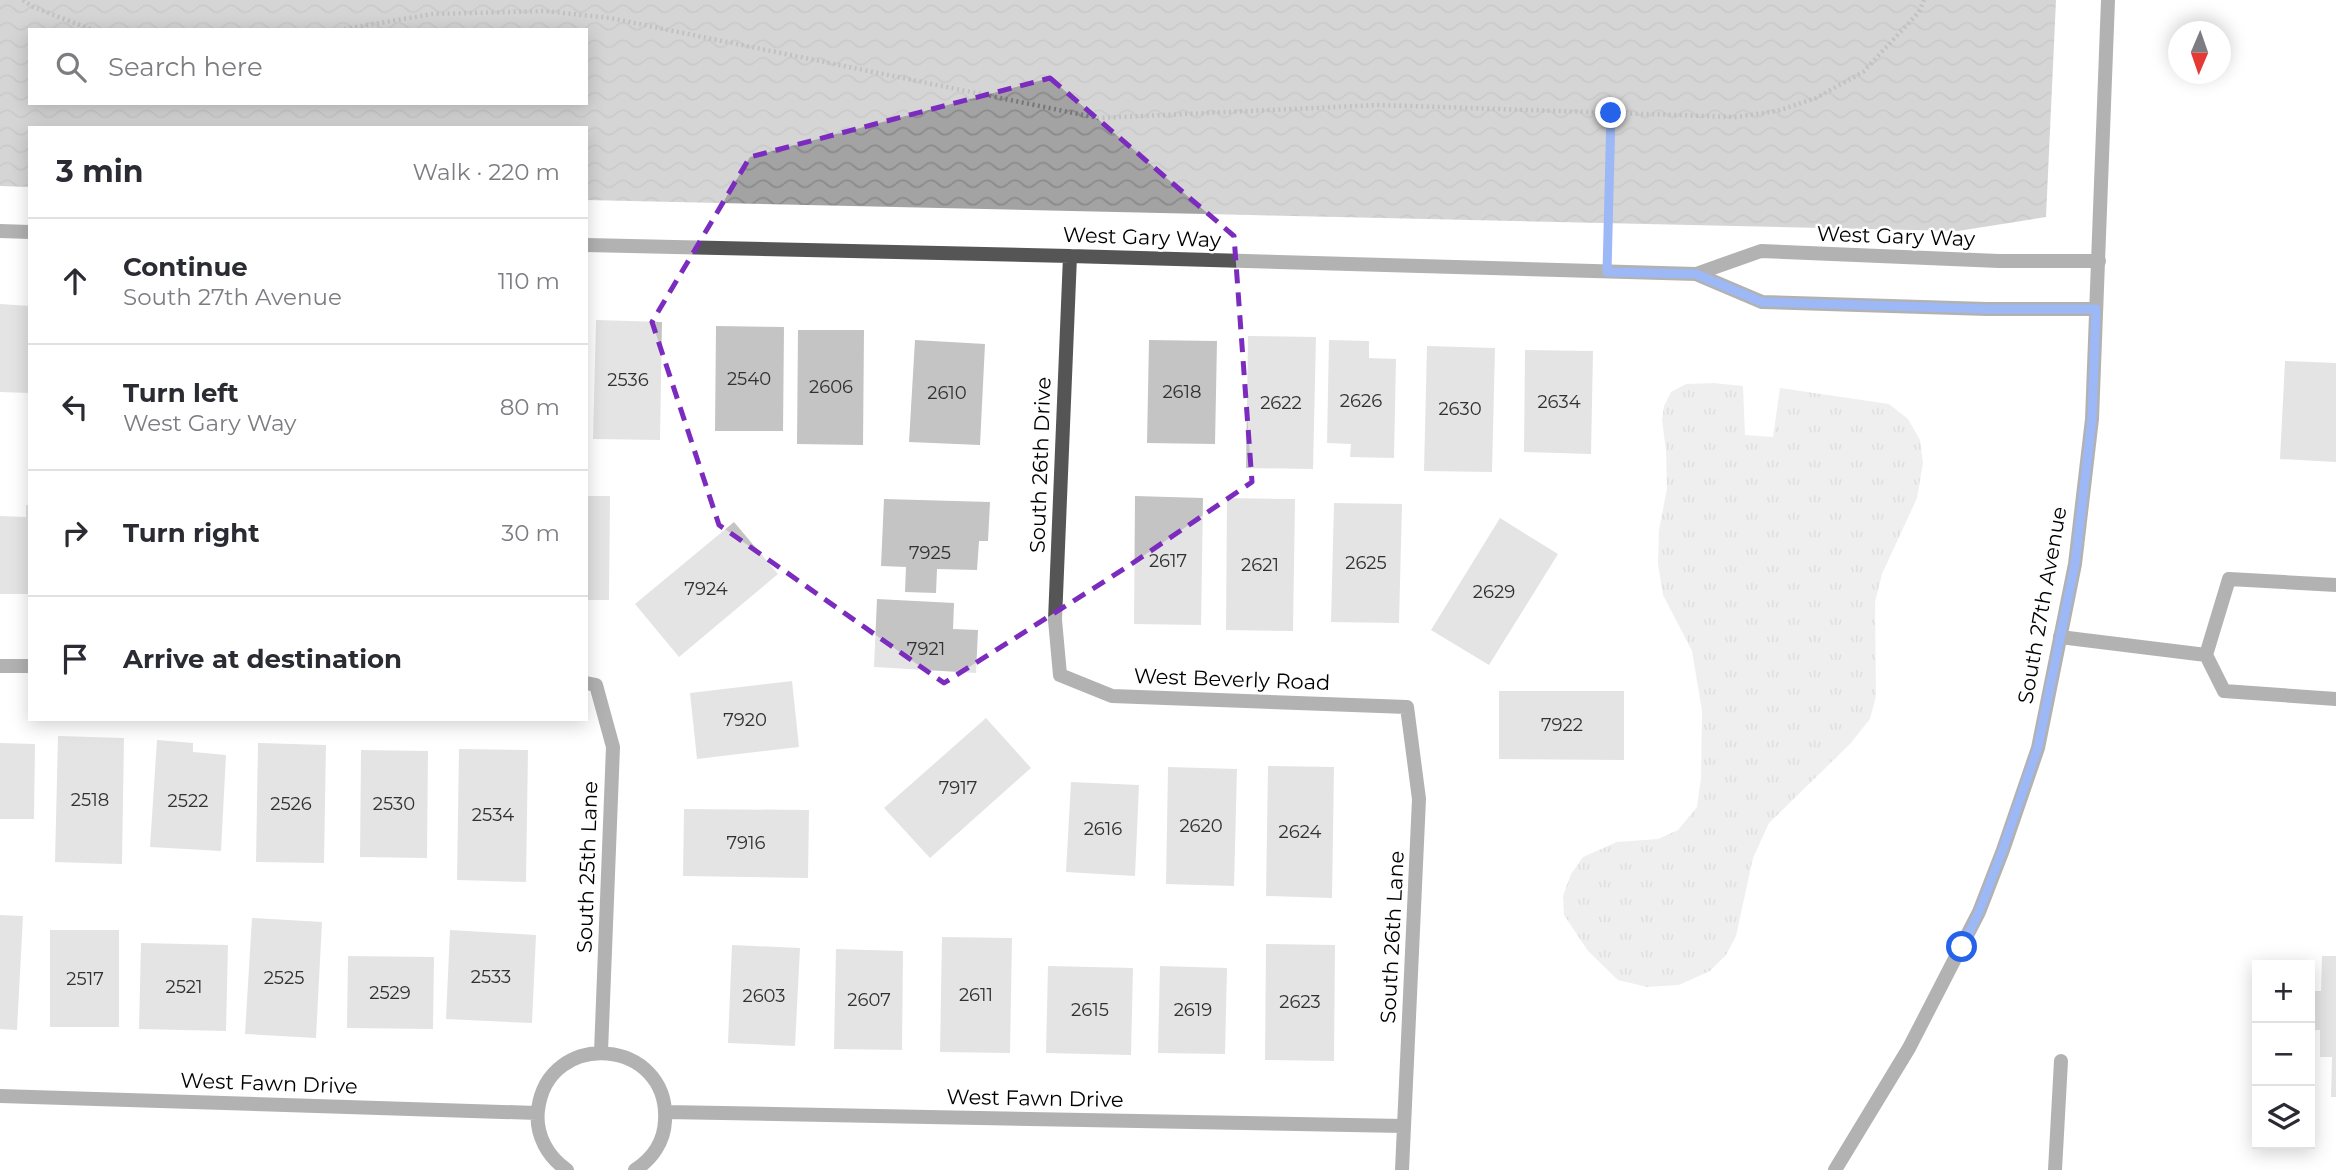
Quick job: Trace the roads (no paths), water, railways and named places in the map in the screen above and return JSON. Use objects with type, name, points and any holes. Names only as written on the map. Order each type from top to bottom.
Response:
[{"type":"street","name":"South 27th Avenue","points":[[1835,1170],[1909,1048],[1979,912],[2038,747],[2075,564],[2092,419],[2108,0]]},
{"type":"street","points":[[0,231],[28,232]]},
{"type":"street","name":"West Gary Way","points":[[588,245],[1696,274],[1761,251],[1999,261],[2099,261]]},
{"type":"street","name":"South 26th Drive","points":[[1060,675],[1055,620],[1070,256]]},
{"type":"street","name":"West Gary Way","points":[[1696,274],[1762,302],[1987,309],[2096,309]]},
{"type":"street","points":[[2336,585],[2229,579],[2206,655],[2224,691],[2336,699]]},
{"type":"street","points":[[2060,637],[2206,655]]},
{"type":"street","points":[[0,666],[28,666]]},
{"type":"street","name":"West Beverly Road","points":[[1060,675],[1112,696],[1406,707]]},
{"type":"street","name":"South 25th Lane","points":[[591,684],[612,747],[601,1052]]},
{"type":"street","name":"South 26th Lane","points":[[1402,1170],[1419,799],[1406,707]]},
{"type":"street","points":[[567,1170],[558,1164],[546,1149],[539,1132],[537,1113],[541,1094],[551,1077],[565,1064],[583,1055],[601,1052],[632,1060],[645,1069],[663,1096],[666,1112],[664,1131],[657,1149],[635,1170]]},
{"type":"street","points":[[2055,1170],[2061,1061]]},
{"type":"street","name":"West Fawn Drive","points":[[0,1096],[537,1113]]},
{"type":"street","name":"West Fawn Drive","points":[[666,1112],[1404,1126]]},
{"type":"water","points":[[0,0],[2056,0],[2046,217],[1958,231],[588,200],[588,126],[28,126],[28,187],[0,186]]}]
